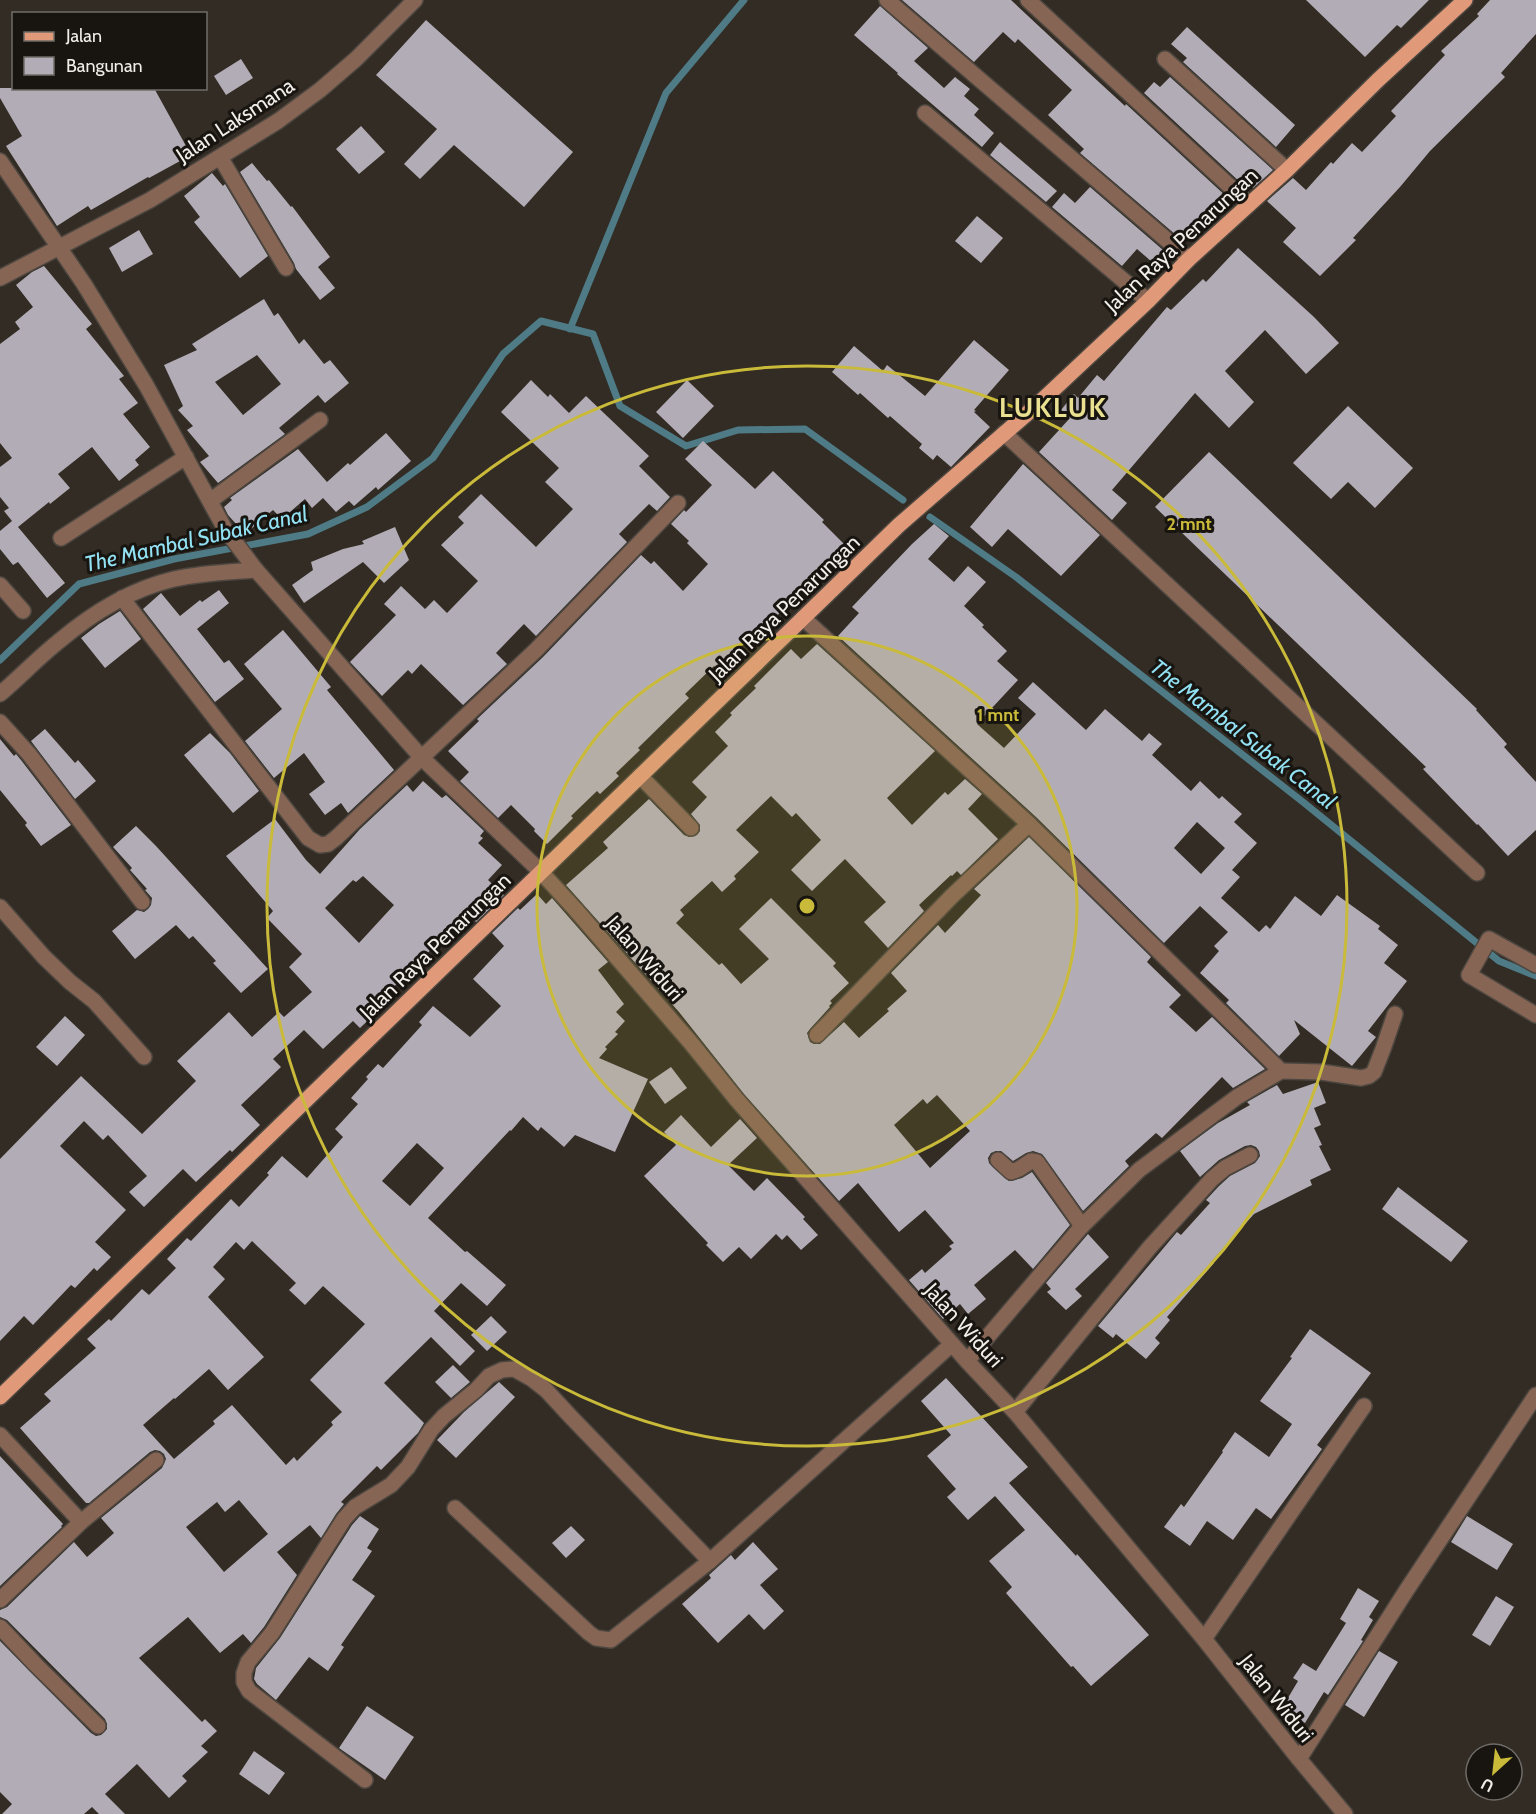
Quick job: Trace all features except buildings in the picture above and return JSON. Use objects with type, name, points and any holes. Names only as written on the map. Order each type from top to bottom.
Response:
[{"type":"main road","name":"Jalan Raya Penarungan","points":[[0,1397],[899,525],[1037,405],[1465,0]]},
{"type":"street","name":"Jalan Laksmana","points":[[0,278],[150,200],[278,121],[320,90],[356,59],[415,0]]},
{"type":"street","points":[[887,0],[1189,259]]},
{"type":"street","points":[[1028,0],[1249,204]]},
{"type":"street","points":[[1165,59],[1287,170]]},
{"type":"street","points":[[925,113],[1148,301]]},
{"type":"street","points":[[220,157],[286,268]]},
{"type":"street","name":"Jalan Widuri","points":[[0,161],[84,284],[147,385],[225,529],[253,566],[422,758],[541,872],[691,1043],[737,1100],[967,1361],[1015,1412],[1345,1814]]},
{"type":"street","points":[[210,501],[320,420]]},
{"type":"street","points":[[1004,433],[1477,873]]},
{"type":"street","points":[[61,538],[186,457]]},
{"type":"street","points":[[122,598],[314,843],[328,844],[536,650],[678,503]]},
{"type":"street","points":[[0,694],[58,642],[122,598],[173,579],[253,566]]},
{"type":"street","points":[[0,585],[23,611]]},
{"type":"street","points":[[803,618],[1029,824],[1281,1071]]},
{"type":"street","points":[[0,722],[29,754],[142,902]]},
{"type":"street","points":[[640,776],[691,828]]},
{"type":"street","points":[[817,1035],[952,896],[1029,824]]},
{"type":"street","points":[[0,907],[44,957],[94,1001],[144,1057]]},
{"type":"street","points":[[1536,965],[1489,939],[1469,975],[1536,1015]]},
{"type":"street","points":[[967,1361],[1082,1226],[1139,1170],[1237,1097],[1281,1071],[1369,1076],[1374,1072],[1395,1014]]},
{"type":"street","points":[[1015,1412],[1150,1247],[1212,1179],[1225,1168],[1250,1155]]},
{"type":"street","points":[[998,1160],[1011,1172],[1031,1161],[1037,1162],[1082,1226]]},
{"type":"street","points":[[455,1508],[589,1633],[596,1638],[611,1640],[710,1561],[952,1344]]},
{"type":"street","points":[[365,1780],[249,1691],[244,1682],[244,1673],[248,1662],[272,1633],[344,1520],[355,1507],[391,1485],[408,1467],[431,1430],[489,1376],[502,1370],[514,1369],[546,1390],[710,1561]]},
{"type":"street","points":[[1299,1759],[1406,1591],[1536,1395]]},
{"type":"street","points":[[1203,1639],[1364,1406]]},
{"type":"street","points":[[0,1435],[81,1522]]},
{"type":"street","points":[[0,1600],[81,1522],[156,1460]]},
{"type":"street","points":[[0,1627],[98,1726]]},
{"type":"waterway","points":[[570,329],[666,93],[744,0]]},
{"type":"waterway","name":"The Mambal Subak Canal","points":[[0,660],[79,584],[174,559],[308,534],[367,507],[433,458],[503,354],[541,321],[593,334],[620,406],[686,446],[738,430],[805,429],[903,500]]},
{"type":"waterway","name":"The Mambal Subak Canal","points":[[930,517],[1016,577],[1303,802],[1499,961],[1536,976]]},
{"type":"district","name":"LUKLUK","points":[[1053,407]]}]
